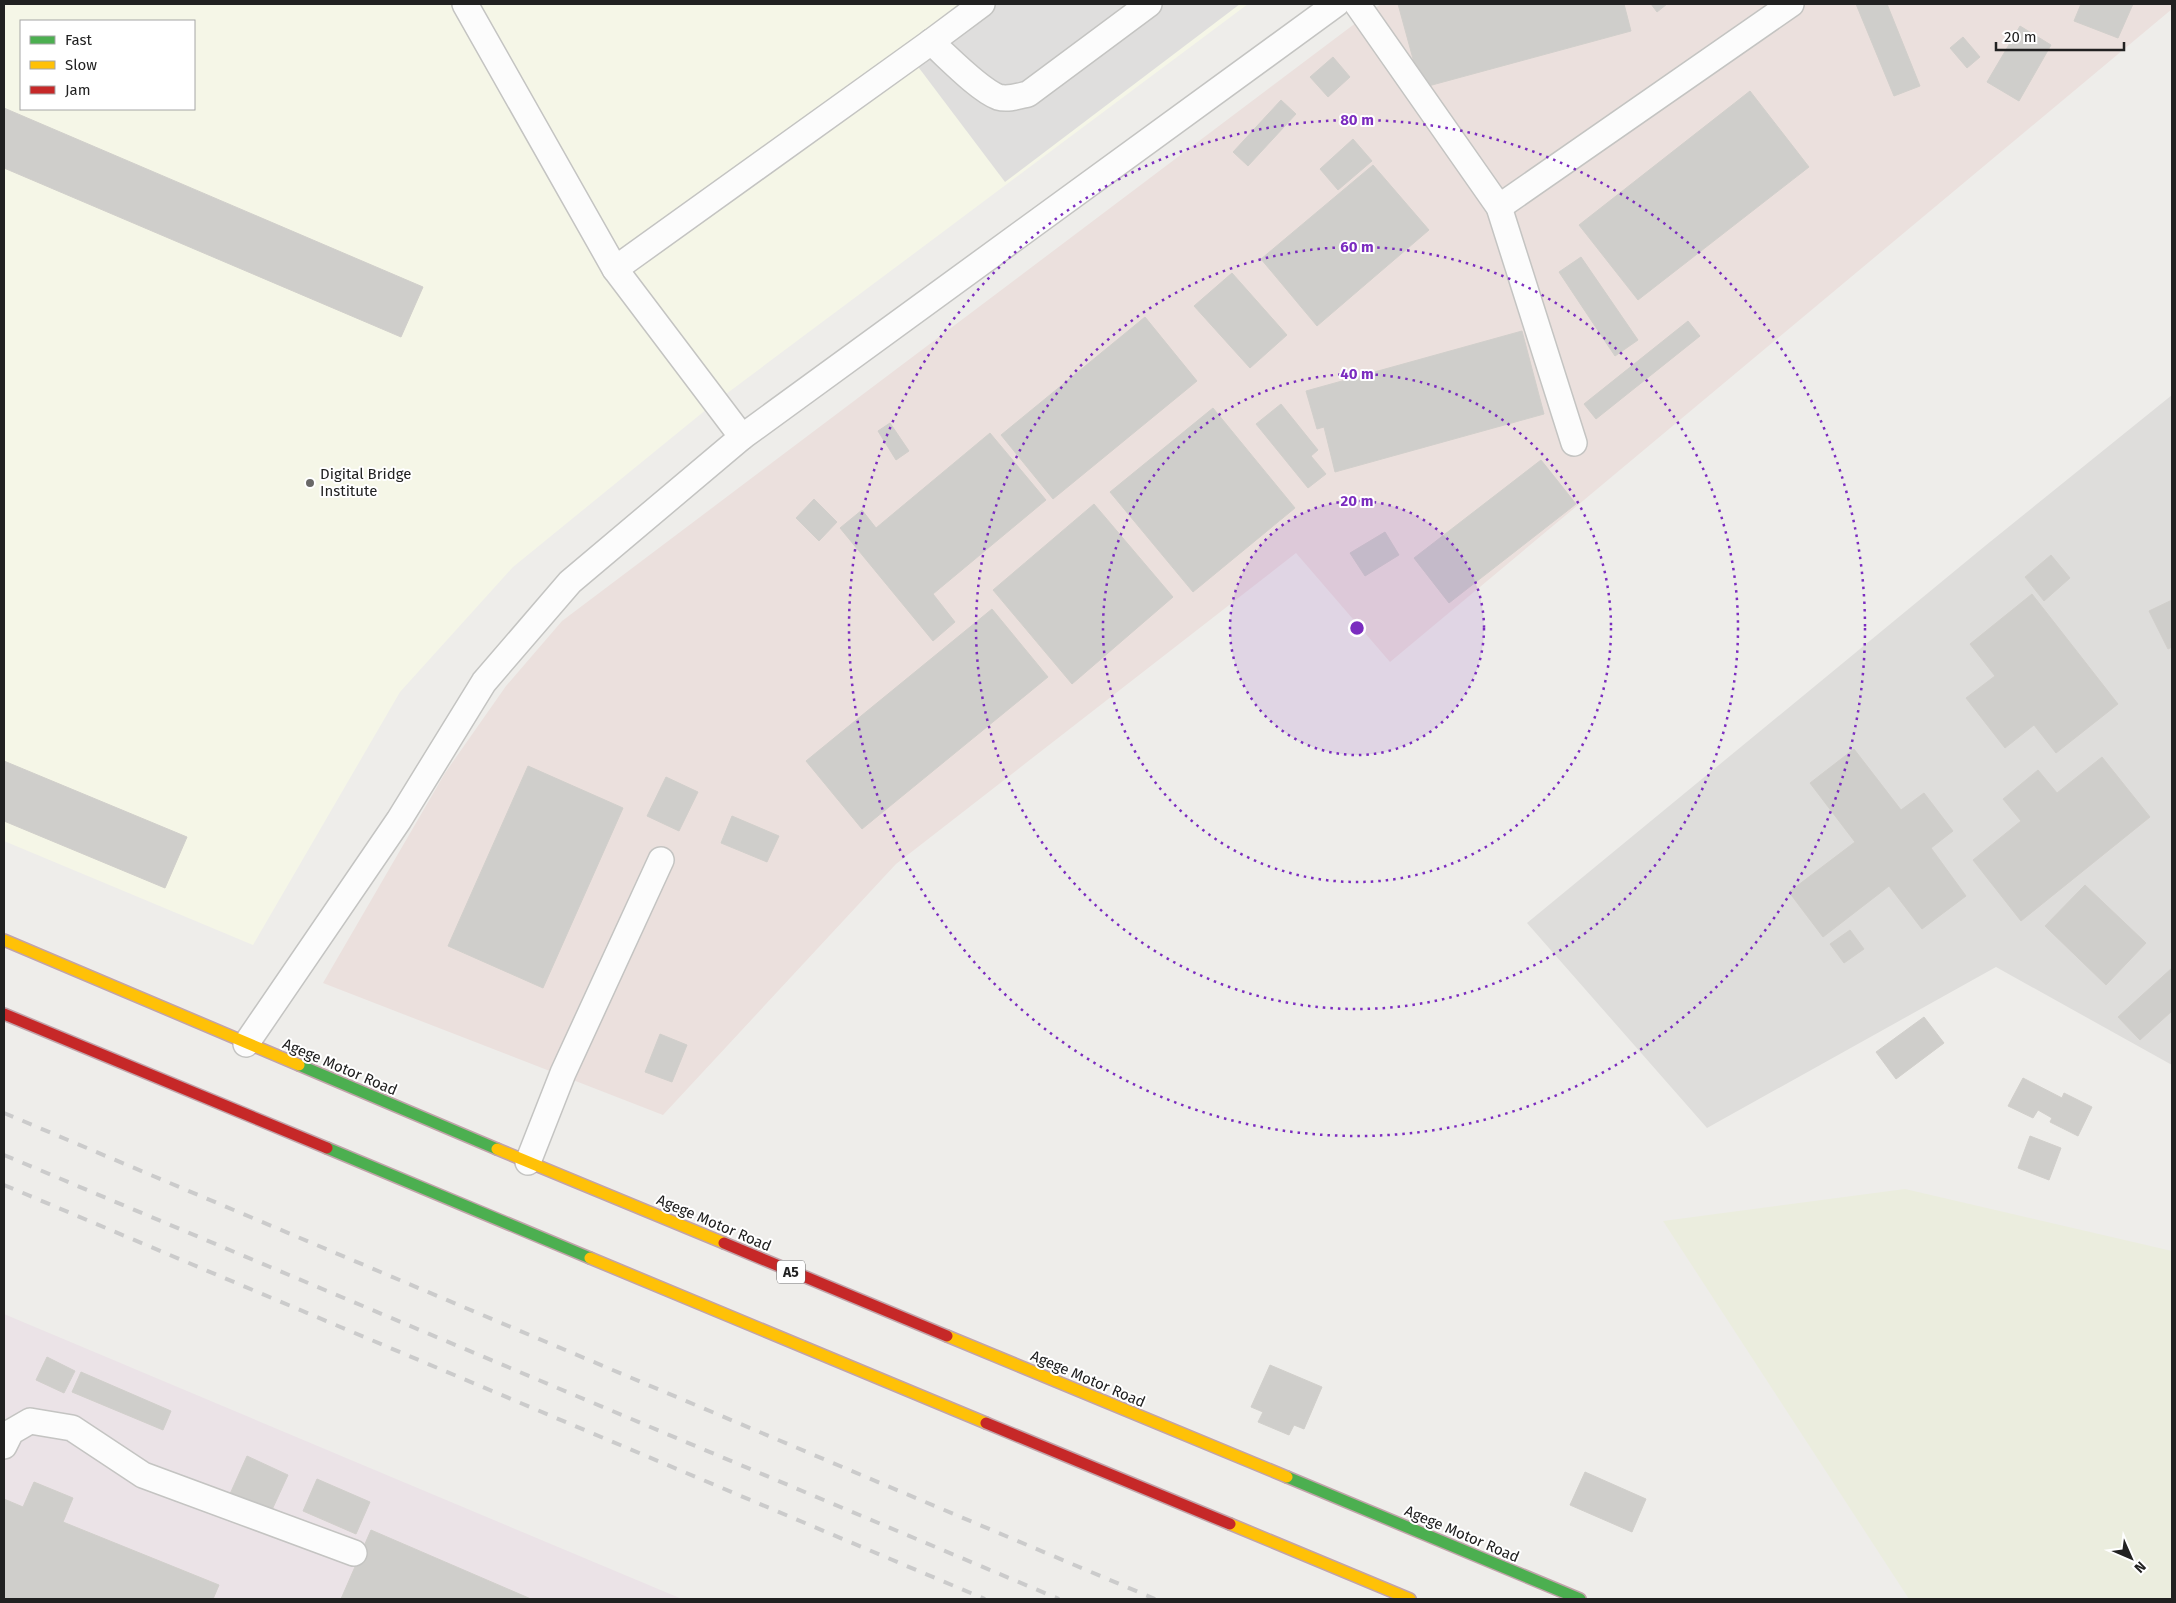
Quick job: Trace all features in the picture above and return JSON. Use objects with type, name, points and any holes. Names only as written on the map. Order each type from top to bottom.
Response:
[{"type":"highway","name":"Agege Motor Road","points":[[4,940],[528,1162],[1580,1599]]},
{"type":"highway","points":[[4,1014],[1410,1599]]},
{"type":"lane","points":[[465,4],[615,269],[742,437]]},
{"type":"lane","points":[[615,269],[982,4]]},
{"type":"lane","points":[[931,42],[985,89],[999,97],[1012,98],[1028,94],[1149,4]]},
{"type":"lane","points":[[246,1044],[400,820],[484,682],[570,582],[742,437],[1336,4]]},
{"type":"lane","points":[[1357,4],[1499,207],[1574,443]]},
{"type":"lane","points":[[1499,207],[1791,4]]},
{"type":"lane","points":[[528,1162],[563,1073],[661,860]]},
{"type":"lane","points":[[4,1446],[12,1432],[30,1420],[72,1428],[143,1475],[354,1553]]},
{"type":"shaded area","name":"Digital Bridge Institute","points":[[4,4],[1248,4],[718,400],[513,567],[400,692],[253,945],[4,841]]},
{"type":"shaded area","points":[[996,4],[1240,4],[1005,182],[916,64]]},
{"type":"shaded area","points":[[1381,4],[2172,4],[2172,9],[1390,662],[1296,553],[896,864],[663,1115],[323,983],[445,773],[506,686],[562,621]]},
{"type":"shaded area","points":[[2172,395],[2172,1065],[1996,967],[1707,1128],[1527,923],[1985,546]]},
{"type":"shaded area","points":[[1905,1189],[2172,1251],[2172,1599],[1909,1599],[1663,1221]]},
{"type":"shaded area","points":[[4,1314],[339,1455],[682,1599],[4,1599]]},
{"type":"building","points":[[1398,4],[1624,4],[1631,31],[1421,88]]},
{"type":"building","points":[[1651,4],[1667,4],[1657,12]]},
{"type":"building","points":[[1856,4],[1887,4],[1920,86],[1894,96]]},
{"type":"building","points":[[2081,4],[2133,4],[2118,38],[2074,21]]},
{"type":"building","points":[[2020,26],[2051,45],[2019,101],[1987,82]]},
{"type":"building","points":[[1963,37],[1980,57],[1967,68],[1950,48]]},
{"type":"building","points":[[1333,57],[1350,77],[1328,97],[1310,77]]},
{"type":"building","points":[[1750,91],[1809,167],[1638,300],[1579,225]]},
{"type":"building","points":[[1281,100],[1296,114],[1248,166],[1233,152]]},
{"type":"building","points":[[4,108],[423,287],[401,337],[4,168]]},
{"type":"building","points":[[1353,139],[1372,161],[1338,190],[1320,169]]},
{"type":"building","points":[[1373,165],[1429,230],[1317,326],[1261,259]]},
{"type":"building","points":[[1581,257],[1638,340],[1615,356],[1559,272]]},
{"type":"building","points":[[1232,273],[1287,335],[1250,368],[1194,306]]},
{"type":"building","points":[[1145,317],[1197,381],[1053,499],[1001,435]]},
{"type":"building","points":[[1688,321],[1700,336],[1596,419],[1584,404]]},
{"type":"building","points":[[1522,331],[1544,414],[1335,472],[1324,427],[1317,429],[1306,391]]},
{"type":"building","points":[[1281,404],[1318,450],[1311,456],[1326,474],[1308,488],[1256,424]]},
{"type":"building","points":[[1213,408],[1295,508],[1193,592],[1110,492]]},
{"type":"building","points":[[890,423],[909,451],[896,460],[878,431]]},
{"type":"building","points":[[990,433],[1046,500],[933,594],[955,622],[933,641],[840,528],[862,510],[876,528]]},
{"type":"building","points":[[1541,460],[1576,504],[1449,603],[1414,558]]},
{"type":"building","points":[[814,499],[837,522],[819,541],[796,518]]},
{"type":"building","points":[[1094,504],[1173,597],[1072,684],[993,590]]},
{"type":"building","points":[[1385,532],[1399,555],[1365,576],[1350,553]]},
{"type":"building","points":[[2051,555],[2070,578],[2044,601],[2025,577]]},
{"type":"building","points":[[2032,594],[2118,704],[2056,753],[2034,725],[2005,748],[1966,698],[1995,676],[1970,644]]},
{"type":"building","points":[[2172,600],[2172,647],[2168,649],[2149,611]]},
{"type":"building","points":[[992,609],[1048,677],[862,829],[806,761]]},
{"type":"building","points":[[1854,749],[1901,810],[1924,793],[1953,831],[1931,848],[1966,896],[1922,929],[1889,886],[1823,937],[1789,892],[1855,842],[1810,783]]},
{"type":"building","points":[[2102,757],[2150,817],[2021,921],[1973,860],[2021,821],[2003,799],[2038,770],[2057,793]]},
{"type":"building","points":[[4,761],[187,837],[165,888],[4,821]]},
{"type":"building","points":[[528,766],[623,808],[543,988],[448,946]]},
{"type":"building","points":[[666,777],[698,792],[679,831],[647,816]]},
{"type":"building","points":[[732,816],[779,836],[767,862],[721,843]]},
{"type":"building","points":[[2085,885],[2146,943],[2106,985],[2045,926]]},
{"type":"building","points":[[1850,930],[1864,949],[1844,963],[1830,944]]},
{"type":"building","points":[[2172,968],[2172,1011],[2140,1040],[2118,1017]]},
{"type":"building","points":[[1924,1017],[1944,1043],[1896,1079],[1876,1052]]},
{"type":"building","points":[[660,1034],[687,1045],[672,1082],[645,1072]]},
{"type":"building","points":[[2023,1078],[2062,1098],[2064,1093],[2092,1107],[2078,1136],[2050,1122],[2052,1118],[2038,1110],[2033,1118],[2008,1106]]},
{"type":"building","points":[[2030,1136],[2061,1148],[2049,1180],[2018,1168]]},
{"type":"building","points":[[47,1357],[75,1371],[64,1393],[36,1380]]},
{"type":"building","points":[[1270,1365],[1322,1387],[1304,1429],[1294,1425],[1289,1435],[1258,1422],[1263,1412],[1251,1407]]},
{"type":"building","points":[[81,1372],[171,1411],[163,1430],[72,1392]]},
{"type":"building","points":[[247,1456],[288,1475],[271,1512],[230,1494]]},
{"type":"building","points":[[1585,1472],[1646,1499],[1632,1532],[1570,1505]]},
{"type":"building","points":[[317,1479],[370,1502],[356,1534],[303,1511]]},
{"type":"building","points":[[34,1482],[73,1498],[63,1522],[219,1585],[213,1599],[4,1599],[4,1499],[23,1507]]},
{"type":"building","points":[[371,1530],[531,1599],[341,1599]]},
{"type":"railway","points":[[4,1113],[1155,1599]]},
{"type":"railway","points":[[4,1155],[1059,1599]]},
{"type":"railway","points":[[4,1185],[985,1599]]},
{"type":"traffic: fast","points":[[299,1065],[497,1149]]},
{"type":"traffic: fast","points":[[327,1148],[590,1258]]},
{"type":"traffic: fast","points":[[1287,1477],[1580,1599]]},
{"type":"traffic: slow","points":[[4,940],[299,1065]]},
{"type":"traffic: slow","points":[[497,1149],[724,1243]]},
{"type":"traffic: slow","points":[[590,1258],[986,1423]]},
{"type":"traffic: slow","points":[[947,1336],[1287,1477]]},
{"type":"traffic: slow","points":[[1230,1524],[1410,1599]]},
{"type":"traffic: jam","points":[[4,1014],[327,1148]]},
{"type":"traffic: jam","points":[[724,1243],[947,1336]]},
{"type":"traffic: jam","points":[[986,1423],[1230,1524]]},
{"type":"place","name":"Digital Bridge Institute","points":[[310,483]]}]
